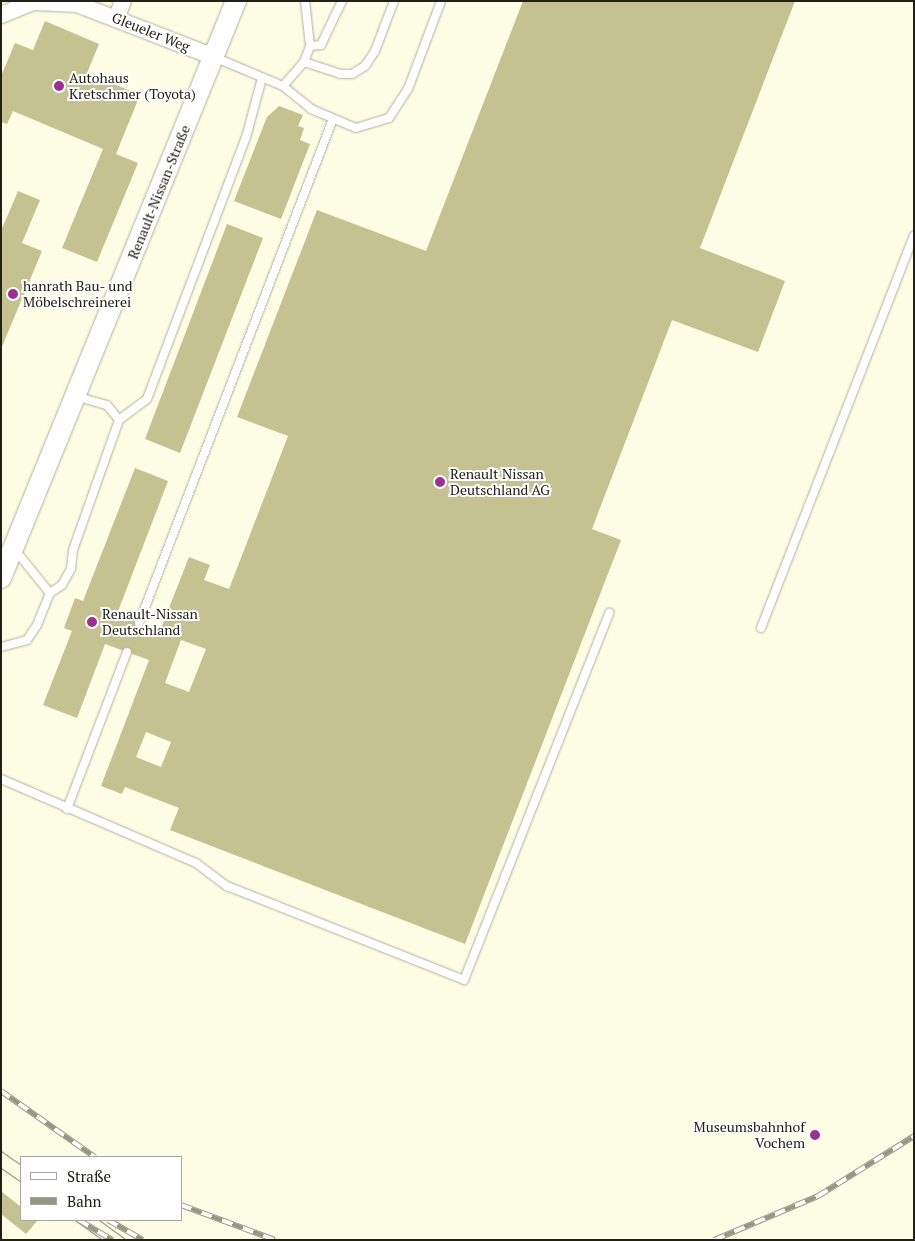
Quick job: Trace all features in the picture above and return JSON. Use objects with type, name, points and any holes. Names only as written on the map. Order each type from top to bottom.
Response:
[{"type":"street","points":[[116,18],[123,1]]},
{"type":"street","name":"Renault-Nissan-Straße","points":[[1,578],[236,1]]},
{"type":"street","name":"Gleueler Weg","points":[[1,15],[34,2],[76,4],[214,57]]},
{"type":"lane","points":[[283,86],[304,62],[310,46],[305,1]]},
{"type":"lane","points":[[310,46],[321,45],[342,1]]},
{"type":"lane","points":[[304,62],[340,74],[352,74],[365,66],[375,51],[394,1]]},
{"type":"lane","points":[[214,57],[283,86],[311,109],[356,128],[389,118],[408,89],[441,1]]},
{"type":"lane","points":[[1,647],[27,640],[37,625],[50,593],[62,585],[71,569],[73,550],[119,420],[147,398],[247,134],[262,78]]},
{"type":"lane","points":[[139,623],[334,119]]},
{"type":"lane","points":[[762,628],[914,236]]},
{"type":"lane","points":[[76,396],[107,405],[119,420]]},
{"type":"lane","points":[[13,548],[50,593]]},
{"type":"lane","points":[[1,780],[196,863],[226,886],[464,980],[609,613]]},
{"type":"lane","points":[[67,809],[127,652]]},
{"type":"building","name":"Renault Nissan Deutschland AG","points":[[523,1],[795,1],[700,248],[785,281],[758,352],[672,320],[592,529],[621,540],[465,944],[170,830],[179,808],[125,787],[122,794],[101,786],[149,660],[105,644],[77,718],[43,705],[72,631],[64,628],[75,598],[83,601],[135,468],[168,481],[117,614],[160,631],[189,557],[210,565],[204,580],[229,589],[288,436],[237,417],[317,210],[426,251]],"holes":[[[181,640],[206,649],[189,692],[165,683]],[[146,732],[171,742],[161,767],[136,757]]]},
{"type":"building","name":"Autohaus Kretschmer (Toyota)","points":[[45,21],[99,44],[87,73],[140,95],[116,154],[138,163],[97,262],[62,248],[103,149],[13,111],[7,124],[1,122],[1,76],[15,43],[33,50]]},
{"type":"building","points":[[279,106],[303,115],[298,126],[304,128],[300,140],[310,144],[281,219],[234,201],[267,117]]},
{"type":"building","name":"hanrath Bau- und Möbelschreinerei","points":[[18,191],[40,200],[22,243],[42,251],[1,349],[1,231]]},
{"type":"building","points":[[227,224],[263,238],[180,453],[145,439]]},
{"type":"building","points":[[1,1191],[20,1206],[20,1221],[37,1221],[26,1234],[1,1214]]},
{"type":"tram line","points":[[1,1151],[20,1164]]},
{"type":"tram line","points":[[1,1168],[20,1181]]},
{"type":"tram line","points":[[76,1221],[103,1240]]},
{"type":"tram line","points":[[100,1221],[127,1240]]},
{"type":"railway","points":[[1,1091],[94,1156]]},
{"type":"railway","points":[[714,1240],[818,1196],[914,1136]]},
{"type":"railway","points":[[182,1205],[275,1240]]},
{"type":"railway","points":[[81,1221],[112,1240]]},
{"type":"railway","points":[[110,1221],[143,1240]]},
{"type":"place","name":"Autohaus Kretschmer (Toyota)","points":[[59,86]]},
{"type":"place","name":"hanrath Bau- und Möbelschreinerei","points":[[13,294]]},
{"type":"place","name":"Renault Nissan Deutschland AG","points":[[440,482]]},
{"type":"place","name":"Renault-Nissan Deutschland","points":[[92,622]]},
{"type":"place","name":"Museumsbahnhof Vochem","points":[[815,1135]]}]
